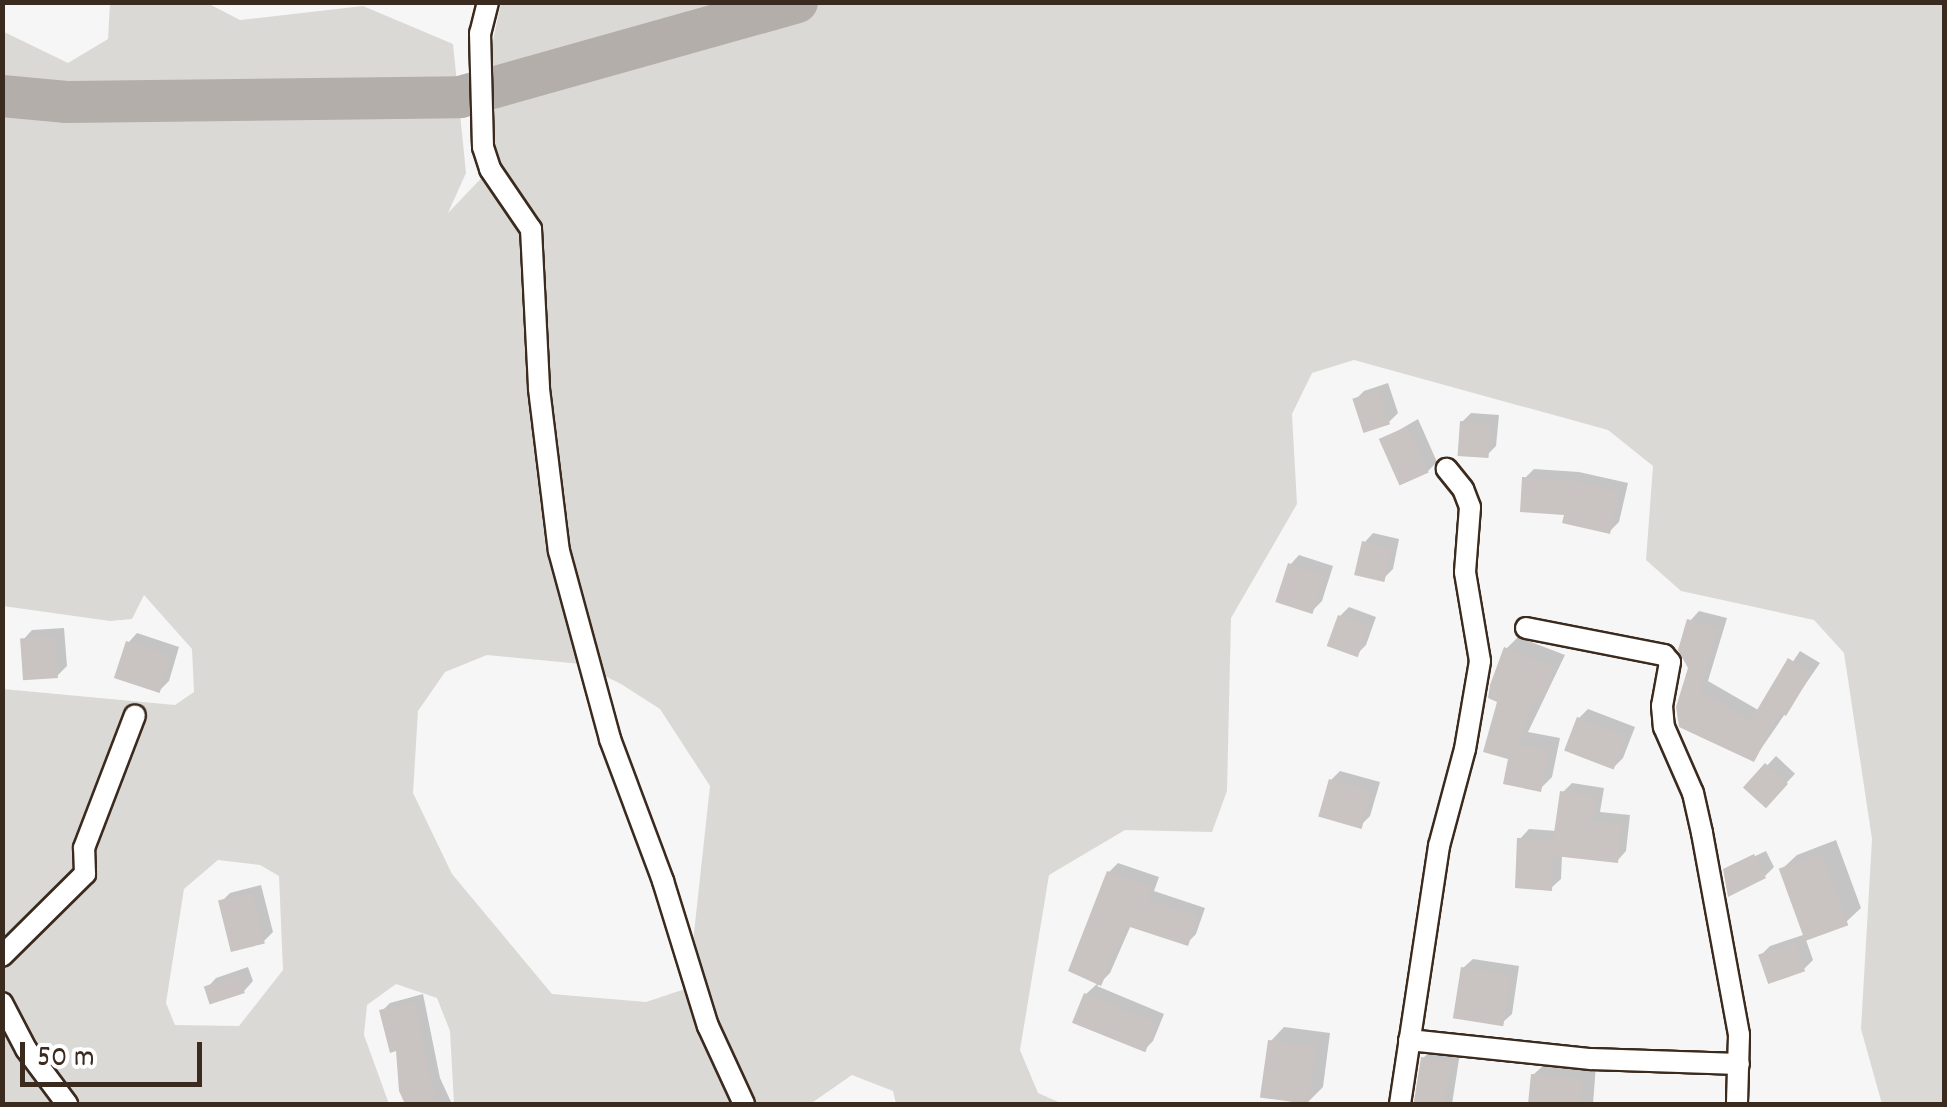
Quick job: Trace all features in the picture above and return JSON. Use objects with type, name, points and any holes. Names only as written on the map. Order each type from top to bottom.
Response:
[{"type":"street","points":[[488,2],[480,33],[483,147],[496,179],[531,228],[539,389],[560,551],[575,618],[610,738],[663,881],[708,1026],[744,1104]]},
{"type":"street","points":[[1400,1104],[1439,846],[1465,750],[1480,661],[1465,572],[1470,507],[1463,488],[1448,469]]},
{"type":"street","points":[[1526,628],[1664,655],[1670,662],[1662,706],[1664,727],[1693,793],[1702,833],[1739,1035],[1737,1104]]},
{"type":"street","points":[[2,956],[86,874],[84,848],[135,715]]},
{"type":"street","points":[[2,1003],[26,1049],[67,1104]]},
{"type":"street","points":[[1409,1040],[1592,1058],[1740,1064]]},
{"type":"shaded area","points":[[110,3],[207,3],[240,20],[363,6],[453,44],[466,173],[448,213],[490,169],[486,73],[501,3],[1944,3],[1944,1104],[1882,1104],[1861,1029],[1872,839],[1844,653],[1814,620],[1681,591],[1646,560],[1653,466],[1608,430],[1354,360],[1312,373],[1292,414],[1297,504],[1231,618],[1227,791],[1212,832],[1125,830],[1049,875],[1020,1050],[1038,1093],[1063,1104],[896,1104],[893,1091],[852,1075],[810,1104],[454,1104],[450,1031],[437,998],[396,984],[367,1005],[364,1035],[389,1104],[3,1104],[3,689],[175,705],[194,692],[192,649],[144,595],[132,619],[110,621],[3,606],[2,31],[68,63],[108,39]],"holes":[[[487,655],[581,664],[621,684],[660,709],[710,786],[688,988],[646,1002],[552,994],[452,874],[413,793],[418,711],[445,672]],[[218,860],[260,865],[279,876],[283,970],[239,1026],[175,1025],[166,1003],[184,889]]]},
{"type":"building","points":[[1379,390],[1390,424],[1363,433],[1352,399]]},
{"type":"building","points":[[1460,421],[1491,423],[1488,458],[1458,456]]},
{"type":"building","points":[[1408,426],[1429,473],[1400,486],[1379,439]]},
{"type":"building","points":[[1522,477],[1569,480],[1620,491],[1610,534],[1562,523],[1564,515],[1520,512]]},
{"type":"building","points":[[1362,541],[1392,548],[1384,582],[1354,575]]},
{"type":"building","points":[[1288,563],[1325,575],[1312,614],[1275,602]]},
{"type":"building","points":[[1338,615],[1369,626],[1358,657],[1327,646]]},
{"type":"building","points":[[1687,619],[1719,627],[1700,691],[1751,720],[1788,658],[1812,673],[1786,716],[1780,713],[1754,762],[1679,727],[1676,707],[1688,668],[1678,650]]},
{"type":"building","points":[[55,636],[58,678],[23,680],[20,638]]},
{"type":"building","points":[[126,641],[172,656],[160,693],[114,678]]},
{"type":"building","points":[[1504,647],[1555,667],[1541,701],[1535,699],[1518,744],[1549,750],[1541,792],[1503,784],[1508,759],[1483,752],[1497,702],[1488,698],[1490,685]]},
{"type":"building","points":[[1577,717],[1626,736],[1614,770],[1564,751]]},
{"type":"building","points":[[1765,763],[1788,784],[1766,808],[1743,788]]},
{"type":"building","points":[[1329,779],[1372,791],[1362,829],[1318,816]]},
{"type":"building","points":[[1560,791],[1596,796],[1593,821],[1622,824],[1618,863],[1554,856],[1552,891],[1515,888],[1517,838],[1553,840]]},
{"type":"building","points":[[1822,853],[1848,925],[1805,941],[1779,869]]},
{"type":"building","points":[[1754,854],[1766,878],[1728,897],[1723,869]]},
{"type":"building","points":[[1107,871],[1152,886],[1147,900],[1198,917],[1188,946],[1127,926],[1101,986],[1068,971]]},
{"type":"building","points":[[252,892],[265,943],[231,952],[218,900]]},
{"type":"building","points":[[1795,942],[1805,971],[1768,984],[1758,955]]},
{"type":"building","points":[[1461,967],[1511,975],[1503,1026],[1453,1018]]},
{"type":"building","points":[[239,975],[245,993],[210,1005],[204,986]]},
{"type":"building","points":[[1084,993],[1157,1023],[1145,1052],[1072,1023]]},
{"type":"building","points":[[415,1001],[433,1087],[441,1104],[405,1104],[399,1091],[396,1051],[390,1053],[379,1010]]},
{"type":"building","points":[[1268,1040],[1317,1047],[1308,1104],[1260,1097]]},
{"type":"building","points":[[1421,1057],[1452,1062],[1445,1104],[1414,1104]]},
{"type":"building","points":[[1531,1074],[1583,1079],[1581,1104],[1528,1104]]},
{"type":"waterway","points":[[2,96],[67,102],[460,97],[797,2]]}]
